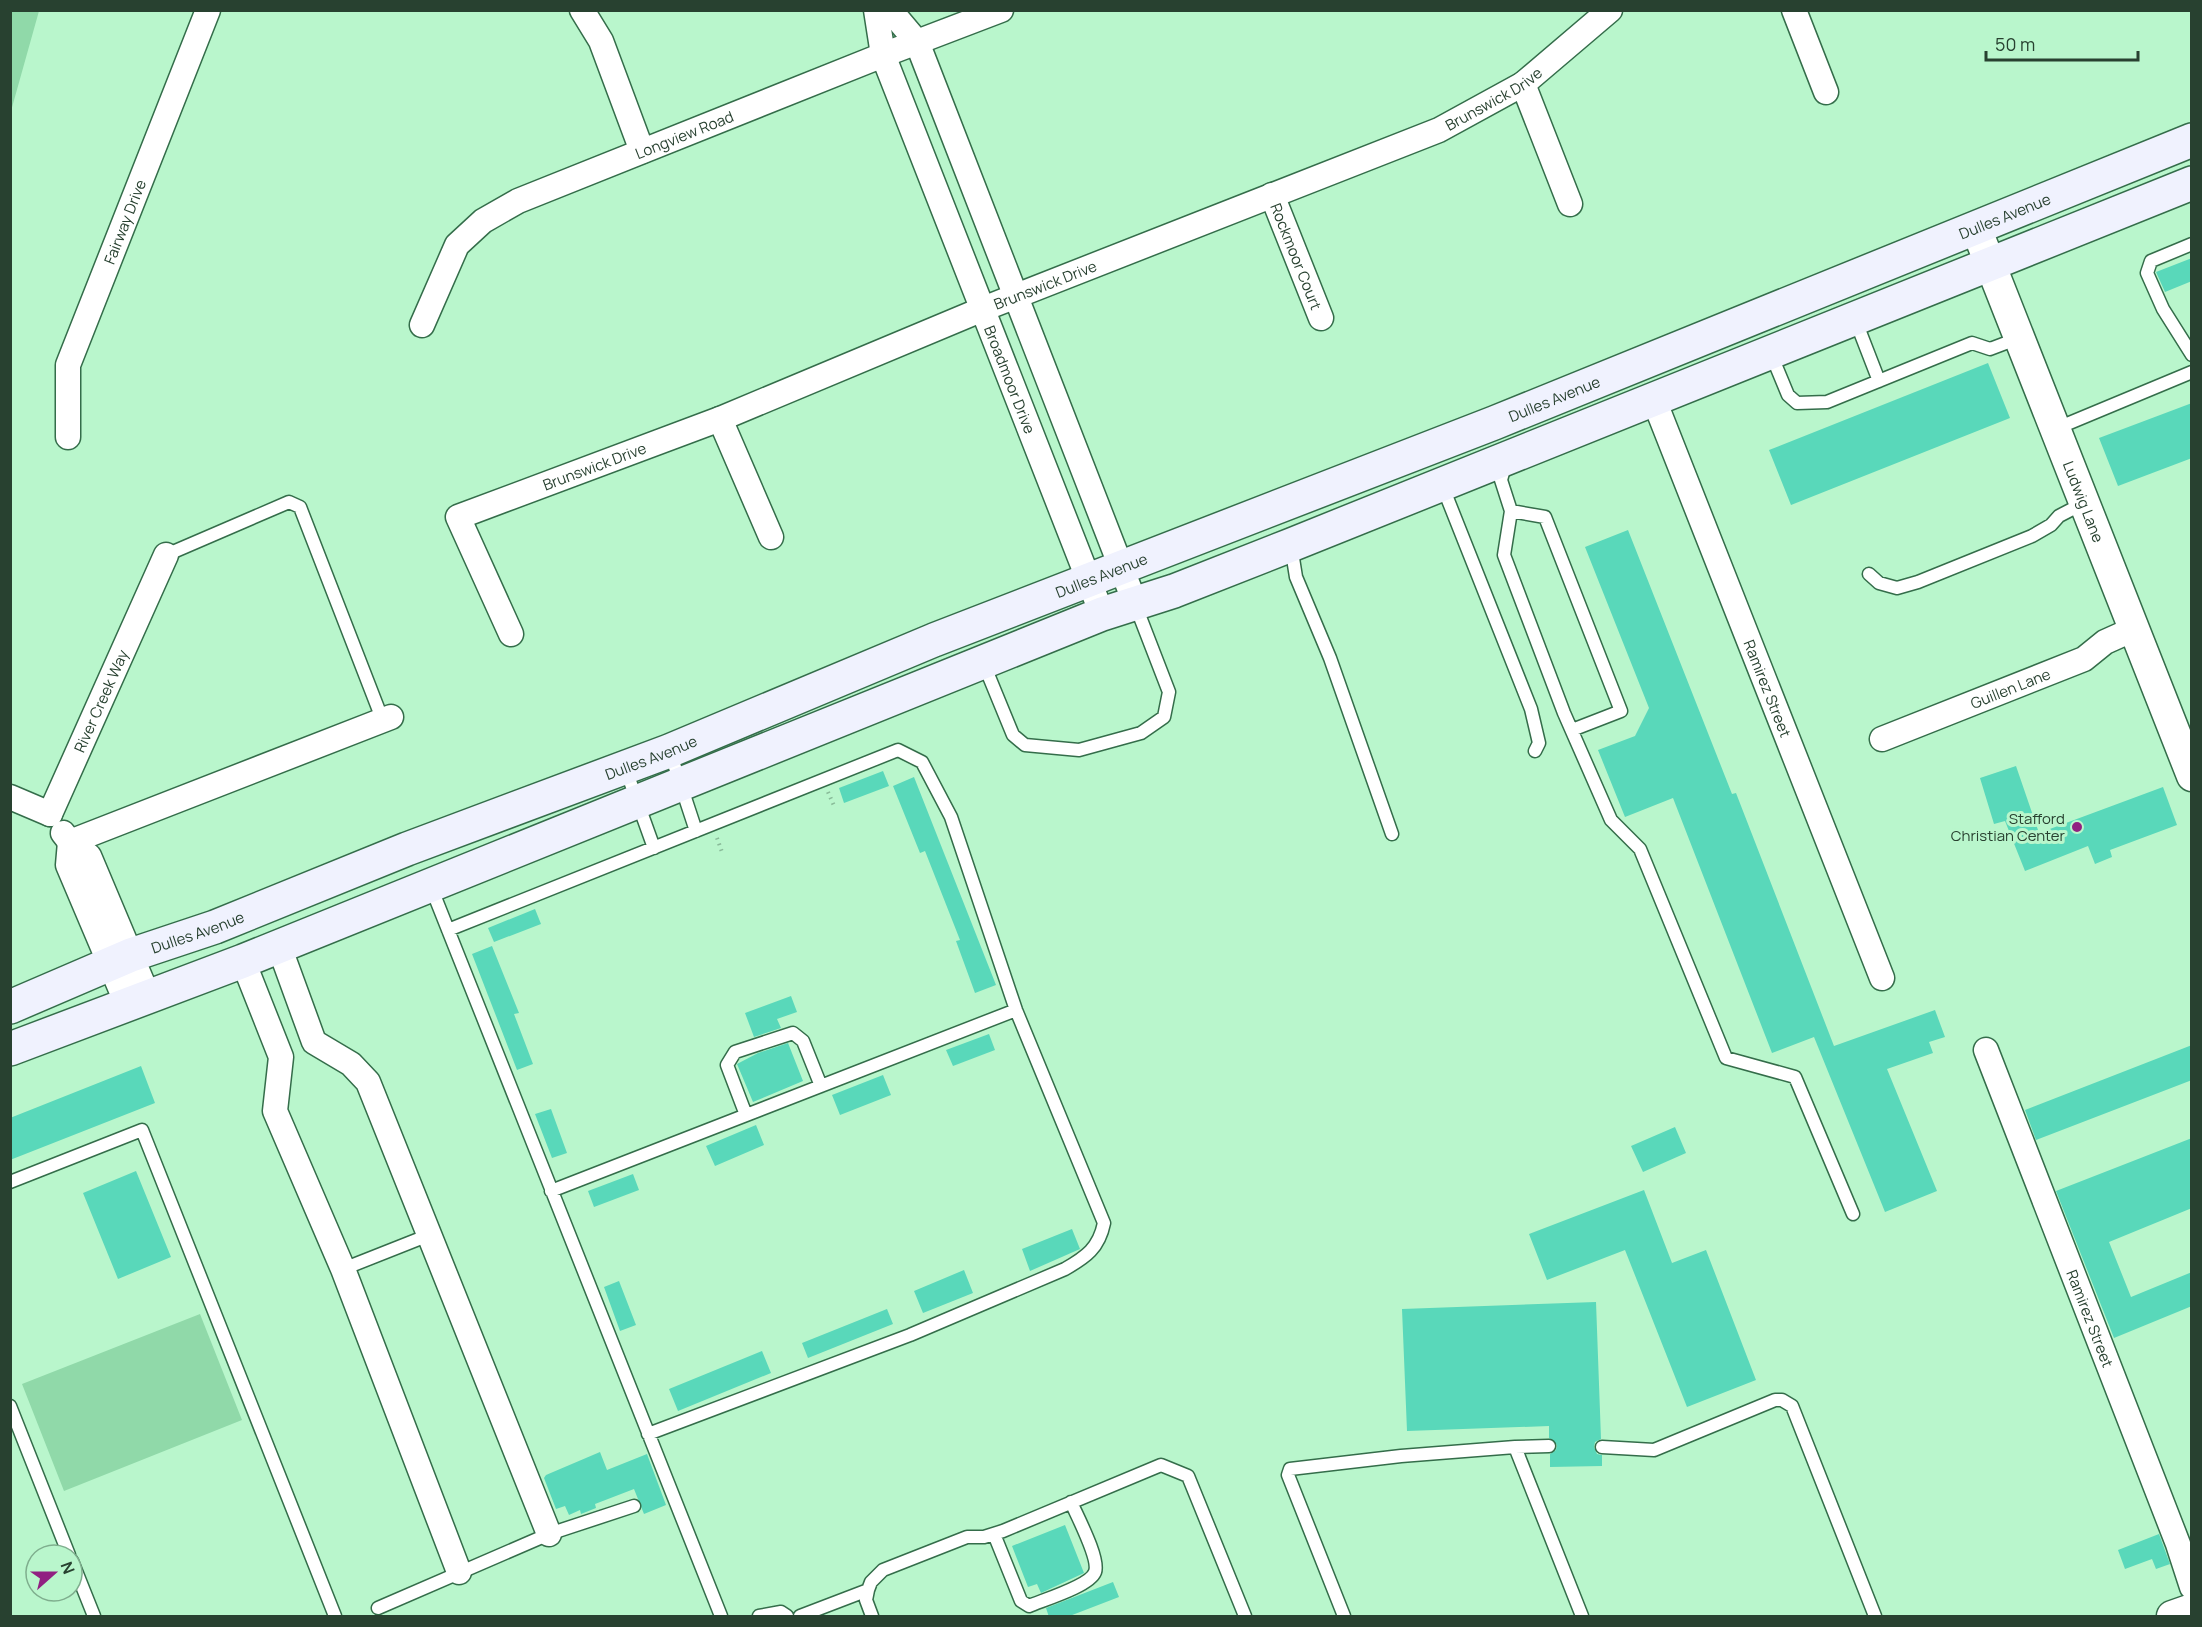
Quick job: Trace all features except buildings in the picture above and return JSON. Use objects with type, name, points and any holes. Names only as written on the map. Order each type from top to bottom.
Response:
[{"type":"main road","name":"Dulles Avenue","points":[[10,1007],[120,960],[215,927],[407,849],[669,751],[934,640],[1494,423],[1632,365],[2192,140]]},
{"type":"main road","points":[[10,1049],[243,961],[1102,614],[1174,591],[1291,545],[2192,183]]},
{"type":"main road","points":[[1494,423],[1507,458]]},
{"type":"street","name":"Fairway Drive","points":[[68,437],[68,365],[208,10]]},
{"type":"street","points":[[582,10],[601,41],[642,151]]},
{"type":"street","name":"Broadmoor Drive","points":[[876,10],[884,55],[1102,614]]},
{"type":"street","points":[[890,10],[916,42],[1017,295],[1135,603]]},
{"type":"street","name":"Longview Road","points":[[422,325],[457,245],[483,221],[518,201],[1001,10]]},
{"type":"street","name":"Brunswick Drive","points":[[511,634],[458,517],[720,419],[1017,295],[1440,130],[1523,84],[1606,17],[1610,10]]},
{"type":"street","points":[[1794,10],[1826,92]]},
{"type":"street","points":[[1523,84],[1569,204]]},
{"type":"street","name":"Rockmoor Court","points":[[1272,195],[1321,318]]},
{"type":"street","name":"Ludwig Lane","points":[[1976,228],[2192,776]]},
{"type":"street","name":"Ramirez Street","points":[[1654,400],[1882,978]]},
{"type":"street","points":[[720,419],[771,537]]},
{"type":"street","name":"River Creek Way","points":[[50,814],[166,555]]},
{"type":"street","name":"Guillen Lane","points":[[1882,739],[2084,659],[2105,642],[2133,629]]},
{"type":"street","points":[[70,842],[387,719]]},
{"type":"street","points":[[10,797],[50,814],[70,842],[89,856],[120,960],[137,1000]]},
{"type":"street","points":[[279,946],[314,1042],[351,1064],[368,1082],[549,1534]]},
{"type":"street","points":[[243,961],[281,1057],[275,1111],[343,1269],[459,1572]]},
{"type":"street","points":[[281,1057],[314,1042]]},
{"type":"street","name":"Ramirez Street","points":[[1986,1050],[2178,1544],[2192,1587]]},
{"type":"street","points":[[2172,1617],[2192,1609]]},
{"type":"lane","points":[[2192,244],[2151,261],[2147,273],[2163,309],[2192,355]]},
{"type":"lane","points":[[1854,318],[1879,381]]},
{"type":"lane","points":[[1770,353],[1788,395],[1797,403],[1827,402],[1972,343],[1990,349],[2019,338]]},
{"type":"lane","points":[[2054,429],[2192,372]]},
{"type":"lane","points":[[1507,458],[1501,480],[1511,511],[1504,555],[1572,730],[1611,820],[1640,849],[1726,1058],[1794,1077],[1853,1215]]},
{"type":"lane","points":[[1442,484],[1531,709],[1539,742],[1534,751]]},
{"type":"lane","points":[[166,555],[289,502],[300,507],[387,719]]},
{"type":"lane","points":[[1869,574],[1879,583],[1898,588],[1918,582],[2032,536],[2051,525],[2059,516],[2084,503]]},
{"type":"lane","points":[[1511,511],[1545,517],[1621,711],[1572,730]]},
{"type":"lane","points":[[1291,545],[1296,577],[1330,658],[1392,834]]},
{"type":"lane","points":[[983,662],[1013,735],[1025,745],[1079,750],[1141,733],[1164,717],[1169,692],[1135,603]]},
{"type":"lane","points":[[448,930],[898,750],[922,762],[951,817],[1016,1010],[1104,1223],[1101,1239],[1089,1255],[1065,1269],[910,1335],[648,1434]]},
{"type":"lane","points":[[669,751],[696,831]]},
{"type":"lane","points":[[625,767],[654,848]]},
{"type":"lane","points":[[431,886],[721,1617]]},
{"type":"lane","points":[[551,1191],[1016,1010]]},
{"type":"lane","points":[[746,1115],[727,1065],[735,1052],[793,1033],[803,1041],[820,1086]]},
{"type":"lane","points":[[10,1182],[142,1130],[335,1617]]},
{"type":"lane","points":[[343,1269],[429,1235]]},
{"type":"lane","points":[[1602,1447],[1654,1449],[1775,1400],[1787,1402],[1792,1406],[1875,1617]]},
{"type":"lane","points":[[10,1406],[64,1543]]},
{"type":"lane","points":[[1344,1617],[1288,1475],[1290,1469],[1401,1456],[1550,1446]]},
{"type":"lane","points":[[1515,1447],[1582,1617]]},
{"type":"lane","points":[[872,1617],[866,1600],[868,1590],[883,1570],[968,1536],[984,1537],[994,1534],[1161,1465],[1188,1476],[1245,1617]]},
{"type":"lane","points":[[994,1534],[1021,1601],[1029,1606],[1078,1586],[1088,1581],[1096,1572],[1095,1559],[1071,1502]]},
{"type":"lane","points":[[378,1608],[549,1534],[634,1506]]},
{"type":"lane","points":[[800,1617],[868,1590]]},
{"type":"lane","points":[[84,1592],[94,1617]]},
{"type":"lane","points":[[759,1617],[781,1612],[787,1617]]},
{"type":"green space","points":[[10,11],[39,11],[11,111]]},
{"type":"green space","points":[[200,1314],[242,1420],[64,1491],[22,1384]]},
{"type":"place","name":"Stafford Christian Center","points":[[2077,827]]}]
